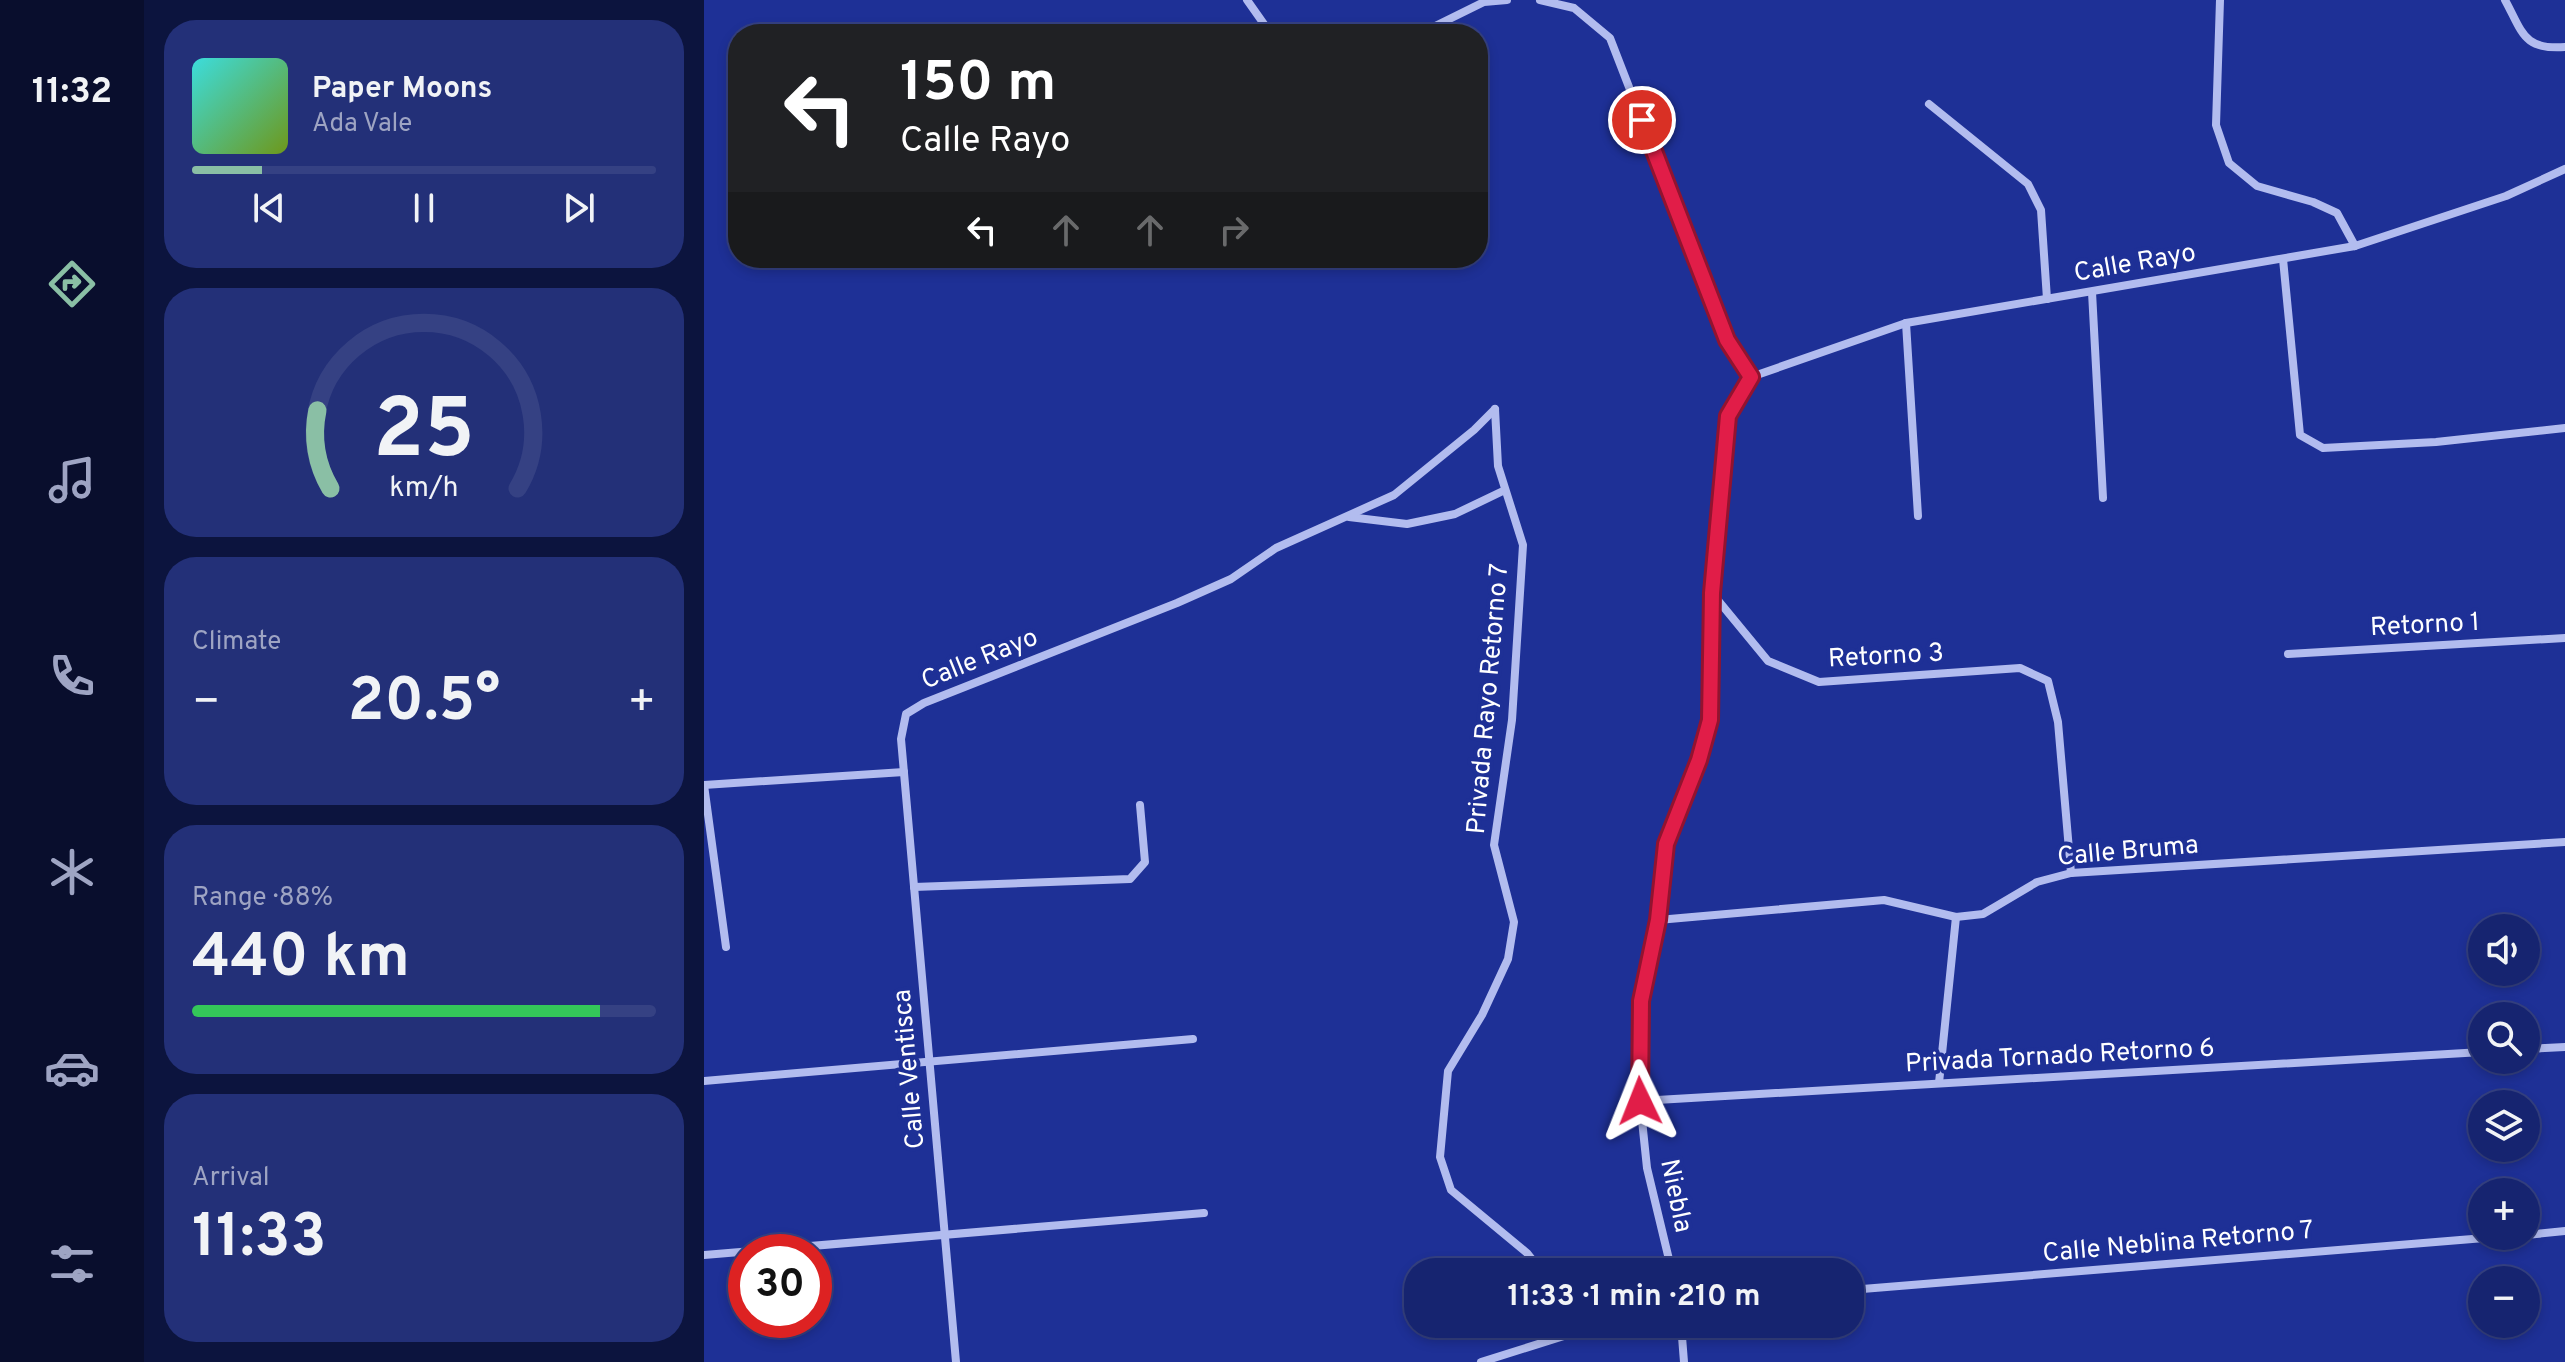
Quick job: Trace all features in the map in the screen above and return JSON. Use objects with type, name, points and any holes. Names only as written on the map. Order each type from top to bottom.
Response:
[{"type":"street","points":[[1247,0],[1264,24]]},
{"type":"street","points":[[1438,24],[1483,1],[1507,0]]},
{"type":"street","points":[[1540,0],[1574,8],[1610,38],[1727,340],[1751,377]]},
{"type":"street","points":[[2220,0],[2216,125],[2229,163],[2257,186],[2313,202],[2337,213],[2355,246]]},
{"type":"street","points":[[2505,0],[2526,39],[2544,49],[2565,47]]},
{"type":"street","points":[[1929,104],[2028,184],[2041,210],[2047,299]]},
{"type":"street","name":"Calle Rayo","points":[[1751,377],[1906,323],[2355,246],[2506,196],[2565,169]]},
{"type":"street","points":[[2551,176],[2565,176]]},
{"type":"street","points":[[2283,259],[2300,435],[2323,448],[2436,442],[2565,428]]},
{"type":"street","points":[[2092,292],[2103,498]]},
{"type":"street","points":[[1906,323],[1918,516]]},
{"type":"street","name":"Niebla","points":[[1669,1258],[1647,1168],[1640,1101],[1641,1001],[1658,920],[1666,844],[1699,760],[1710,720],[1712,593],[1728,416],[1751,377]]},
{"type":"street","name":"Privada Rayo Retorno 7","points":[[1349,517],[1394,495],[1495,409],[1498,466],[1523,545],[1512,720],[1494,845],[1514,922],[1508,959],[1482,1015],[1448,1071],[1440,1157],[1451,1190],[1531,1258]]},
{"type":"street","points":[[1349,517],[1407,524],[1455,514],[1505,490]]},
{"type":"street","name":"Calle Rayo","points":[[904,772],[901,739],[906,714],[924,703],[1177,603],[1231,579],[1276,548],[1349,517]]},
{"type":"street","name":"Retorno 3","points":[[1712,593],[1768,661],[1819,682],[2020,668],[2048,681],[2058,722],[2071,873]]},
{"type":"street","name":"Retorno 1","points":[[2288,654],[2565,638]]},
{"type":"street","points":[[726,947],[704,785],[904,772]]},
{"type":"street","name":"Calle Ventisca","points":[[904,772],[956,1362]]},
{"type":"street","points":[[914,887],[1130,879],[1145,862],[1140,805]]},
{"type":"street","name":"Calle Bruma","points":[[1658,920],[1884,900],[1956,917],[1983,914],[2037,882],[2071,873],[2565,842]]},
{"type":"street","points":[[1939,1083],[1956,917]]},
{"type":"street","points":[[704,1081],[1193,1039]]},
{"type":"street","points":[[2540,1048],[2565,1047]]},
{"type":"street","name":"Privada Tornado Retorno 6","points":[[1640,1101],[2468,1053]]},
{"type":"street","points":[[704,1255],[1204,1213]]},
{"type":"street","points":[[2540,1234],[2565,1231]]},
{"type":"street","name":"Calle Neblina Retorno 7","points":[[1864,1289],[2468,1239]]},
{"type":"street","points":[[1481,1362],[1542,1338]]},
{"type":"street","points":[[1682,1338],[1684,1362]]},
{"type":"route","points":[[1640,1101],[1638,1054],[1641,1001],[1658,920],[1666,844],[1699,760],[1710,720],[1712,593],[1728,416],[1751,377],[1727,340],[1642,120]]}]
